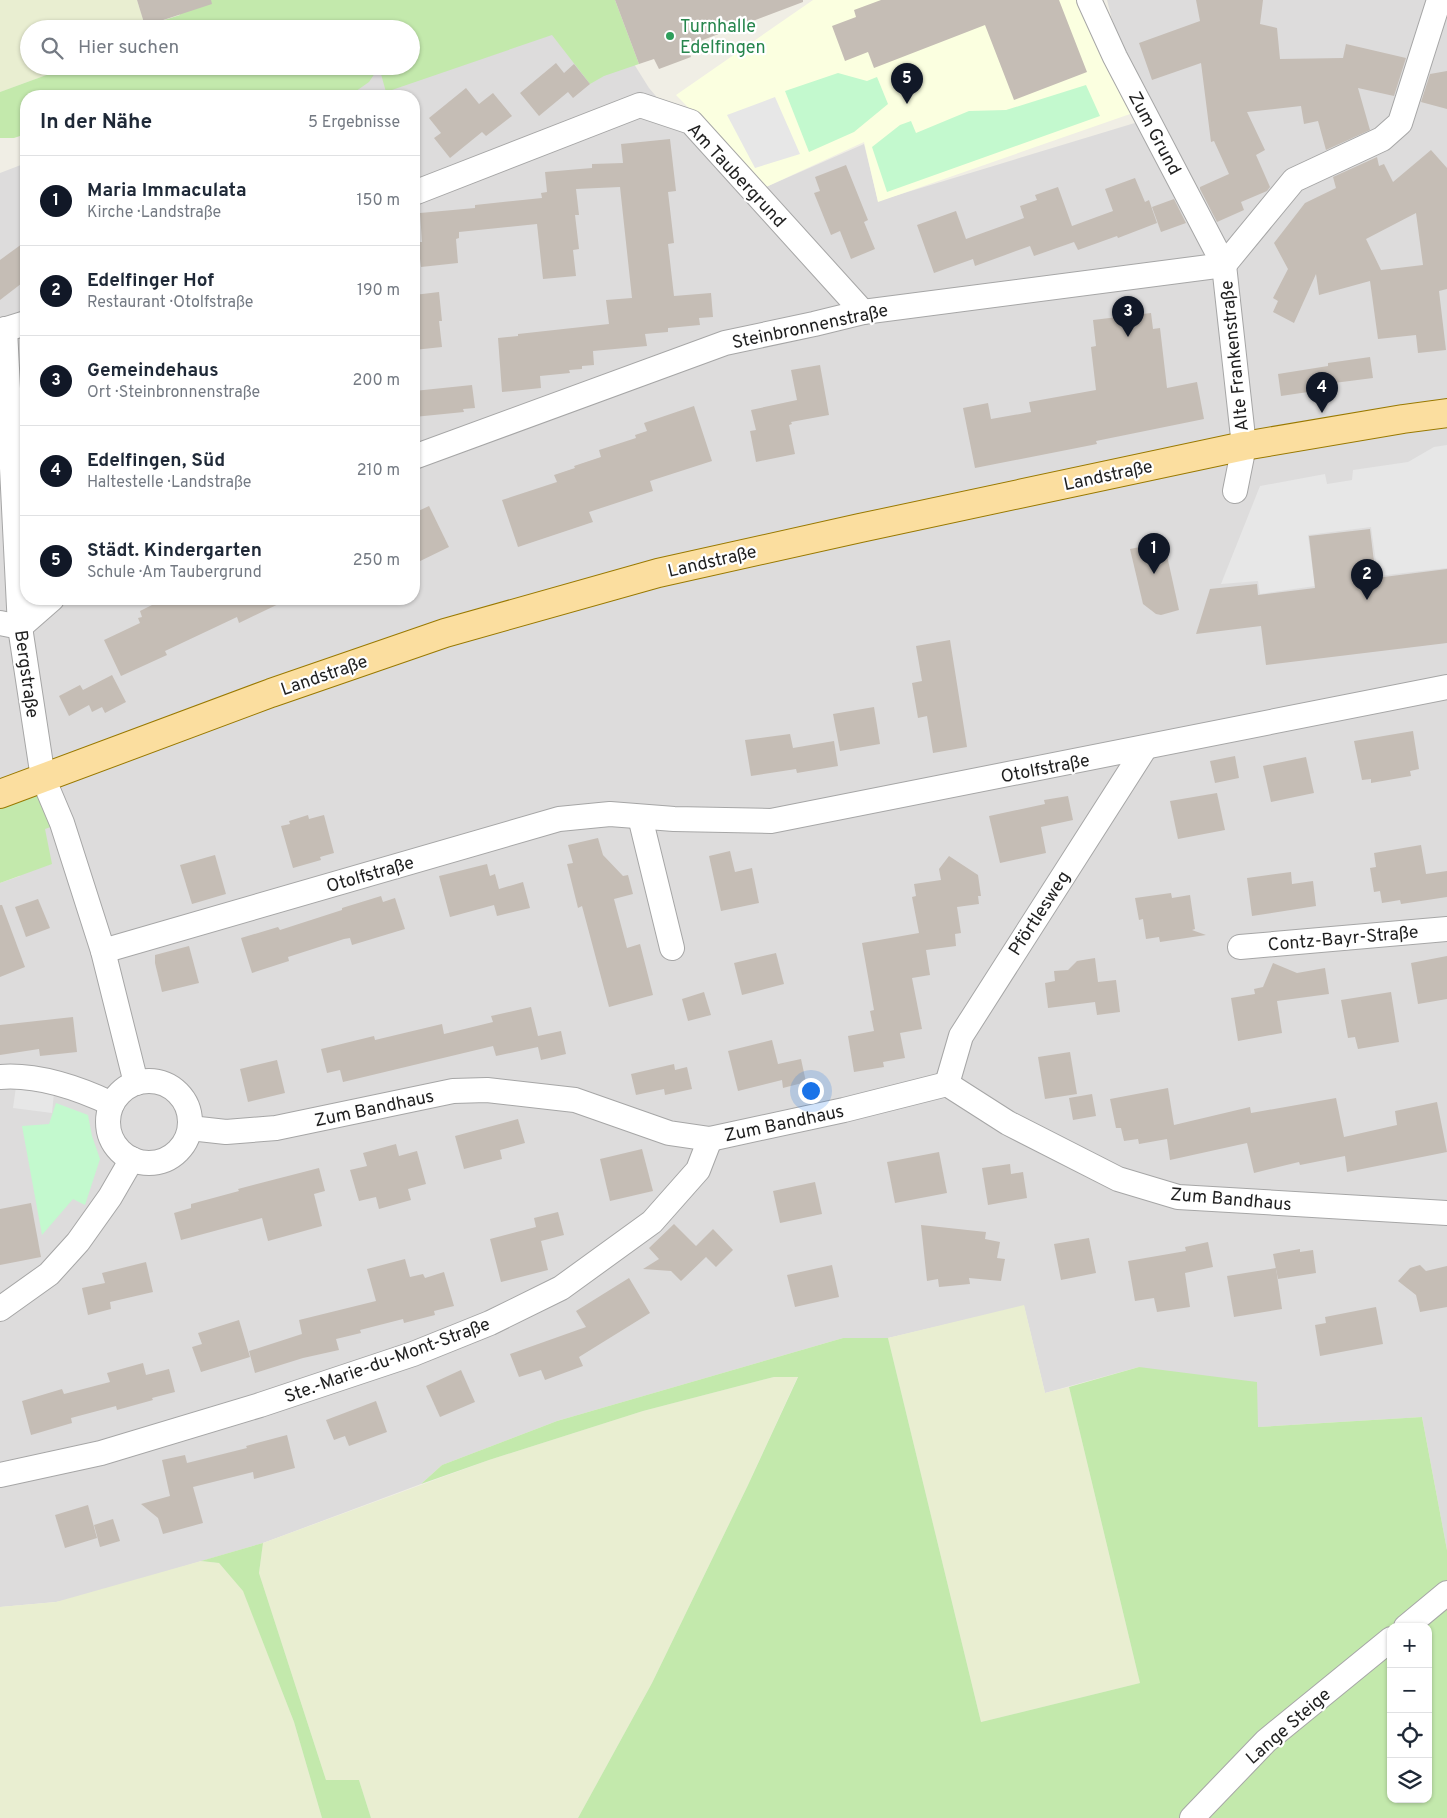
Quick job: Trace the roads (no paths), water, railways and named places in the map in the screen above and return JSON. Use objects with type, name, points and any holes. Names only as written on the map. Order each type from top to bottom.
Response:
[{"type":"main road","name":"Landstraße","points":[[0,794],[271,693],[445,633],[658,573],[1244,446],[1447,413]]},
{"type":"street","name":"Zum Grund","points":[[1089,0],[1115,57],[1224,265]]},
{"type":"street","name":"Alte Frankenstraße","points":[[1244,446],[1224,265],[1294,180],[1382,139],[1400,123],[1439,0]]},
{"type":"street","name":"Am Taubergrund","points":[[420,191],[640,105],[691,122],[863,312]]},
{"type":"street","name":"Steinbronnenstraße","points":[[420,455],[725,343],[863,312],[1224,265]]},
{"type":"street","name":"Bergstraße","points":[[10,328],[10,625],[43,778]]},
{"type":"street","points":[[1235,491],[1244,446]]},
{"type":"street","points":[[10,625],[42,605]]},
{"type":"street","name":"Otolfstraße","points":[[104,951],[559,819],[610,814],[640,817],[771,821],[1447,687]]},
{"type":"street","name":"Pförtlesweg","points":[[947,1084],[961,1036],[1145,748]]},
{"type":"street","points":[[43,778],[62,823],[104,951],[136,1083]]},
{"type":"street","points":[[640,817],[672,948]]},
{"type":"street","name":"Contz-Bayr-Straße","points":[[1240,947],[1447,929]]},
{"type":"street","points":[[0,1077],[33,1078],[75,1088],[112,1104]]},
{"type":"street","points":[[150,1080],[164,1083],[175,1090],[185,1101],[190,1114],[190,1128],[186,1140],[168,1158],[156,1162],[144,1162],[132,1159],[115,1145],[108,1125],[112,1104],[118,1095],[136,1083],[150,1080]]},
{"type":"street","name":"Zum Bandhaus","points":[[190,1128],[226,1132],[276,1128],[453,1091],[487,1090],[575,1100],[669,1133],[710,1139],[844,1110],[947,1084],[1008,1123],[1118,1179],[1178,1198],[1447,1213]]},
{"type":"street","name":"Ste.-Marie-du-Mont-Straße","points":[[0,1475],[101,1453],[260,1405],[413,1354],[490,1323],[561,1288],[652,1222],[698,1170],[710,1139]]},
{"type":"street","points":[[0,1308],[49,1274],[78,1242],[110,1197],[132,1159]]},
{"type":"street","points":[[1411,1623],[1447,1593]]},
{"type":"street","name":"Lange Steige","points":[[1192,1818],[1266,1741],[1387,1642]]},
{"type":"place","name":"Turnhalle Edelfingen","points":[[670,36]]},
{"type":"place","name":"Städt. Kindergarten","points":[[907,104]]},
{"type":"place","name":"Gemeindehaus","points":[[1128,337]]},
{"type":"place","name":"Edelfingen, Süd","points":[[1322,413]]},
{"type":"place","name":"Maria Immaculata","points":[[1154,574]]},
{"type":"place","name":"Edelfinger Hof","points":[[1367,600]]}]
